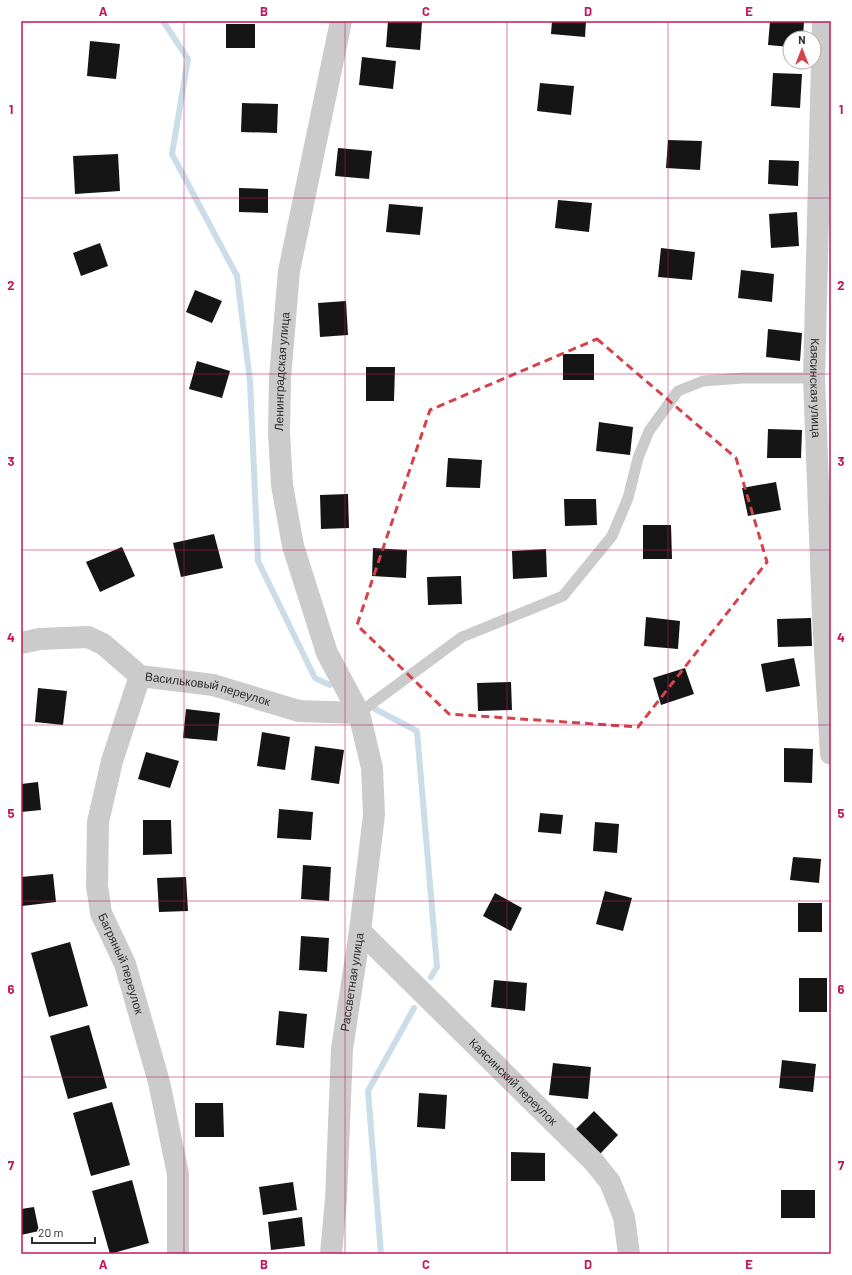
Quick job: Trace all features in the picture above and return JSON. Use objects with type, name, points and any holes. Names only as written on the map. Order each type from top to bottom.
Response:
[{"type":"street","name":"Ленинградская улица","points":[[341,21],[289,271],[280,378],[279,433],[282,486],[293,546],[327,653],[359,713]]},
{"type":"street","name":"Каясинская улица","points":[[823,21],[814,378],[827,616],[831,754]]},
{"type":"street","name":"Васильковый переулок","points":[[21,643],[40,639],[88,637],[103,644],[140,676],[213,685],[299,711],[359,713]]},
{"type":"street","name":"Багряный переулок","points":[[140,676],[112,761],[98,822],[97,886],[101,913],[125,964],[159,1082],[178,1174],[178,1254]]},
{"type":"street","name":"Рассветная улица","points":[[331,1254],[336,1199],[342,1049],[360,931],[374,815],[372,768],[359,713]]},
{"type":"street","name":"Каясинский переулок","points":[[360,931],[594,1162],[610,1182],[624,1217],[629,1254]]},
{"type":"lane","points":[[359,713],[462,637],[564,596],[612,536],[628,498],[638,458],[649,431],[678,391],[703,381],[743,378],[814,378]]},
{"type":"highlighted area","points":[[597,339],[736,458],[767,562],[638,727],[449,714],[357,625],[430,410]]},
{"type":"building","points":[[388,21],[422,22],[420,50],[386,47]]},
{"type":"building","points":[[552,21],[586,21],[585,37],[551,34]]},
{"type":"building","points":[[770,21],[804,21],[803,30],[782,30],[782,46],[768,45]]},
{"type":"building","points":[[226,24],[255,24],[255,48],[226,48]]},
{"type":"building","points":[[90,41],[120,44],[116,79],[87,76]]},
{"type":"building","points":[[362,57],[396,61],[393,89],[359,85]]},
{"type":"building","points":[[773,73],[802,74],[800,108],[771,106]]},
{"type":"building","points":[[540,83],[574,86],[571,115],[537,111]]},
{"type":"building","points":[[242,103],[278,104],[277,133],[241,132]]},
{"type":"building","points":[[668,140],[702,141],[700,170],[666,168]]},
{"type":"building","points":[[338,148],[372,151],[369,179],[335,176]]},
{"type":"building","points":[[118,154],[120,191],[75,194],[73,156]]},
{"type":"building","points":[[769,160],[799,161],[798,186],[768,184]]},
{"type":"building","points":[[239,188],[268,189],[268,213],[239,212]]},
{"type":"building","points":[[558,200],[592,203],[589,232],[555,228]]},
{"type":"building","points":[[389,204],[423,207],[420,235],[386,232]]},
{"type":"building","points":[[797,212],[799,246],[771,248],[769,214]]},
{"type":"building","points":[[100,243],[108,266],[81,276],[73,253]]},
{"type":"building","points":[[661,248],[695,252],[692,280],[658,277]]},
{"type":"building","points":[[741,270],[774,274],[772,302],[738,298]]},
{"type":"building","points":[[195,290],[222,301],[212,323],[186,312]]},
{"type":"building","points":[[346,301],[348,335],[320,337],[318,303]]},
{"type":"building","points":[[768,329],[802,333],[800,361],[766,357]]},
{"type":"building","points":[[563,354],[594,354],[594,380],[563,380]]},
{"type":"building","points":[[197,361],[230,371],[222,398],[189,389]]},
{"type":"building","points":[[366,367],[395,367],[394,401],[366,401]]},
{"type":"building","points":[[599,422],[633,427],[630,455],[596,451]]},
{"type":"building","points":[[768,429],[802,430],[801,458],[767,458]]},
{"type":"building","points":[[448,458],[482,460],[480,488],[446,487]]},
{"type":"building","points":[[776,482],[781,510],[748,516],[742,488]]},
{"type":"building","points":[[348,494],[349,528],[321,529],[320,495]]},
{"type":"building","points":[[564,499],[596,499],[597,525],[565,526]]},
{"type":"building","points":[[643,525],[671,525],[672,559],[643,559]]},
{"type":"building","points":[[214,534],[223,568],[181,577],[173,543]]},
{"type":"building","points":[[122,547],[135,576],[100,592],[86,562]]},
{"type":"building","points":[[373,548],[407,550],[406,578],[372,576]]},
{"type":"building","points":[[546,549],[547,577],[513,579],[512,551]]},
{"type":"building","points":[[461,576],[462,604],[428,605],[427,577]]},
{"type":"building","points":[[646,617],[680,621],[678,649],[644,646]]},
{"type":"building","points":[[811,618],[812,646],[778,647],[777,619]]},
{"type":"building","points":[[794,658],[800,686],[766,692],[761,664]]},
{"type":"building","points":[[685,668],[694,694],[661,705],[653,678]]},
{"type":"building","points":[[511,682],[512,710],[478,711],[477,683]]},
{"type":"building","points":[[38,688],[67,691],[63,725],[35,722]]},
{"type":"building","points":[[186,709],[220,713],[217,741],[183,738]]},
{"type":"building","points":[[262,732],[290,737],[285,770],[257,766]]},
{"type":"building","points":[[315,746],[344,750],[339,784],[311,780]]},
{"type":"building","points":[[784,748],[813,749],[812,783],[784,782]]},
{"type":"building","points":[[146,752],[179,761],[170,788],[138,779]]},
{"type":"building","points":[[38,782],[41,810],[21,812],[21,784]]},
{"type":"building","points":[[279,809],[313,812],[311,840],[277,838]]},
{"type":"building","points":[[540,813],[563,815],[561,834],[538,832]]},
{"type":"building","points":[[143,820],[171,820],[172,854],[143,855]]},
{"type":"building","points":[[595,822],[619,824],[617,853],[593,851]]},
{"type":"building","points":[[793,857],[821,859],[819,883],[790,880]]},
{"type":"building","points":[[303,865],[331,867],[329,901],[301,899]]},
{"type":"building","points":[[53,874],[56,902],[22,906],[21,877]]},
{"type":"building","points":[[186,877],[188,911],[159,912],[157,878]]},
{"type":"building","points":[[605,891],[632,898],[623,931],[596,924]]},
{"type":"building","points":[[495,893],[522,908],[511,931],[483,916]]},
{"type":"building","points":[[798,903],[822,903],[822,932],[798,932]]},
{"type":"building","points":[[301,936],[329,938],[327,972],[299,970]]},
{"type":"building","points":[[70,942],[88,1006],[49,1017],[31,953]]},
{"type":"building","points":[[799,978],[827,978],[827,1012],[799,1012]]},
{"type":"building","points":[[494,980],[527,983],[525,1011],[491,1007]]},
{"type":"building","points":[[279,1011],[307,1014],[304,1048],[276,1045]]},
{"type":"building","points":[[89,1025],[107,1088],[68,1099],[50,1036]]},
{"type":"building","points":[[782,1060],[816,1064],[813,1092],[779,1088]]},
{"type":"building","points":[[553,1063],[591,1067],[588,1099],[549,1095]]},
{"type":"building","points":[[419,1093],[447,1095],[445,1129],[417,1127]]},
{"type":"building","points":[[112,1102],[130,1165],[91,1176],[73,1113]]},
{"type":"building","points":[[195,1103],[223,1103],[224,1137],[195,1137]]},
{"type":"building","points":[[594,1111],[618,1135],[599,1155],[574,1131]]},
{"type":"building","points":[[511,1152],[545,1153],[545,1181],[511,1181]]},
{"type":"building","points":[[132,1180],[149,1243],[110,1254],[92,1191]]},
{"type":"building","points":[[293,1182],[297,1210],[263,1215],[259,1187]]},
{"type":"building","points":[[781,1190],[815,1190],[815,1218],[781,1218]]},
{"type":"building","points":[[34,1207],[39,1231],[21,1235],[21,1209]]},
{"type":"building","points":[[302,1217],[305,1246],[271,1250],[268,1222]]},
{"type":"waterway","points":[[163,21],[188,59],[172,154],[237,276],[250,381],[258,561],[315,678],[330,685]]},
{"type":"waterway","points":[[375,709],[417,731],[437,967],[431,977]]},
{"type":"waterway","points":[[381,1254],[368,1091],[414,1008]]}]
